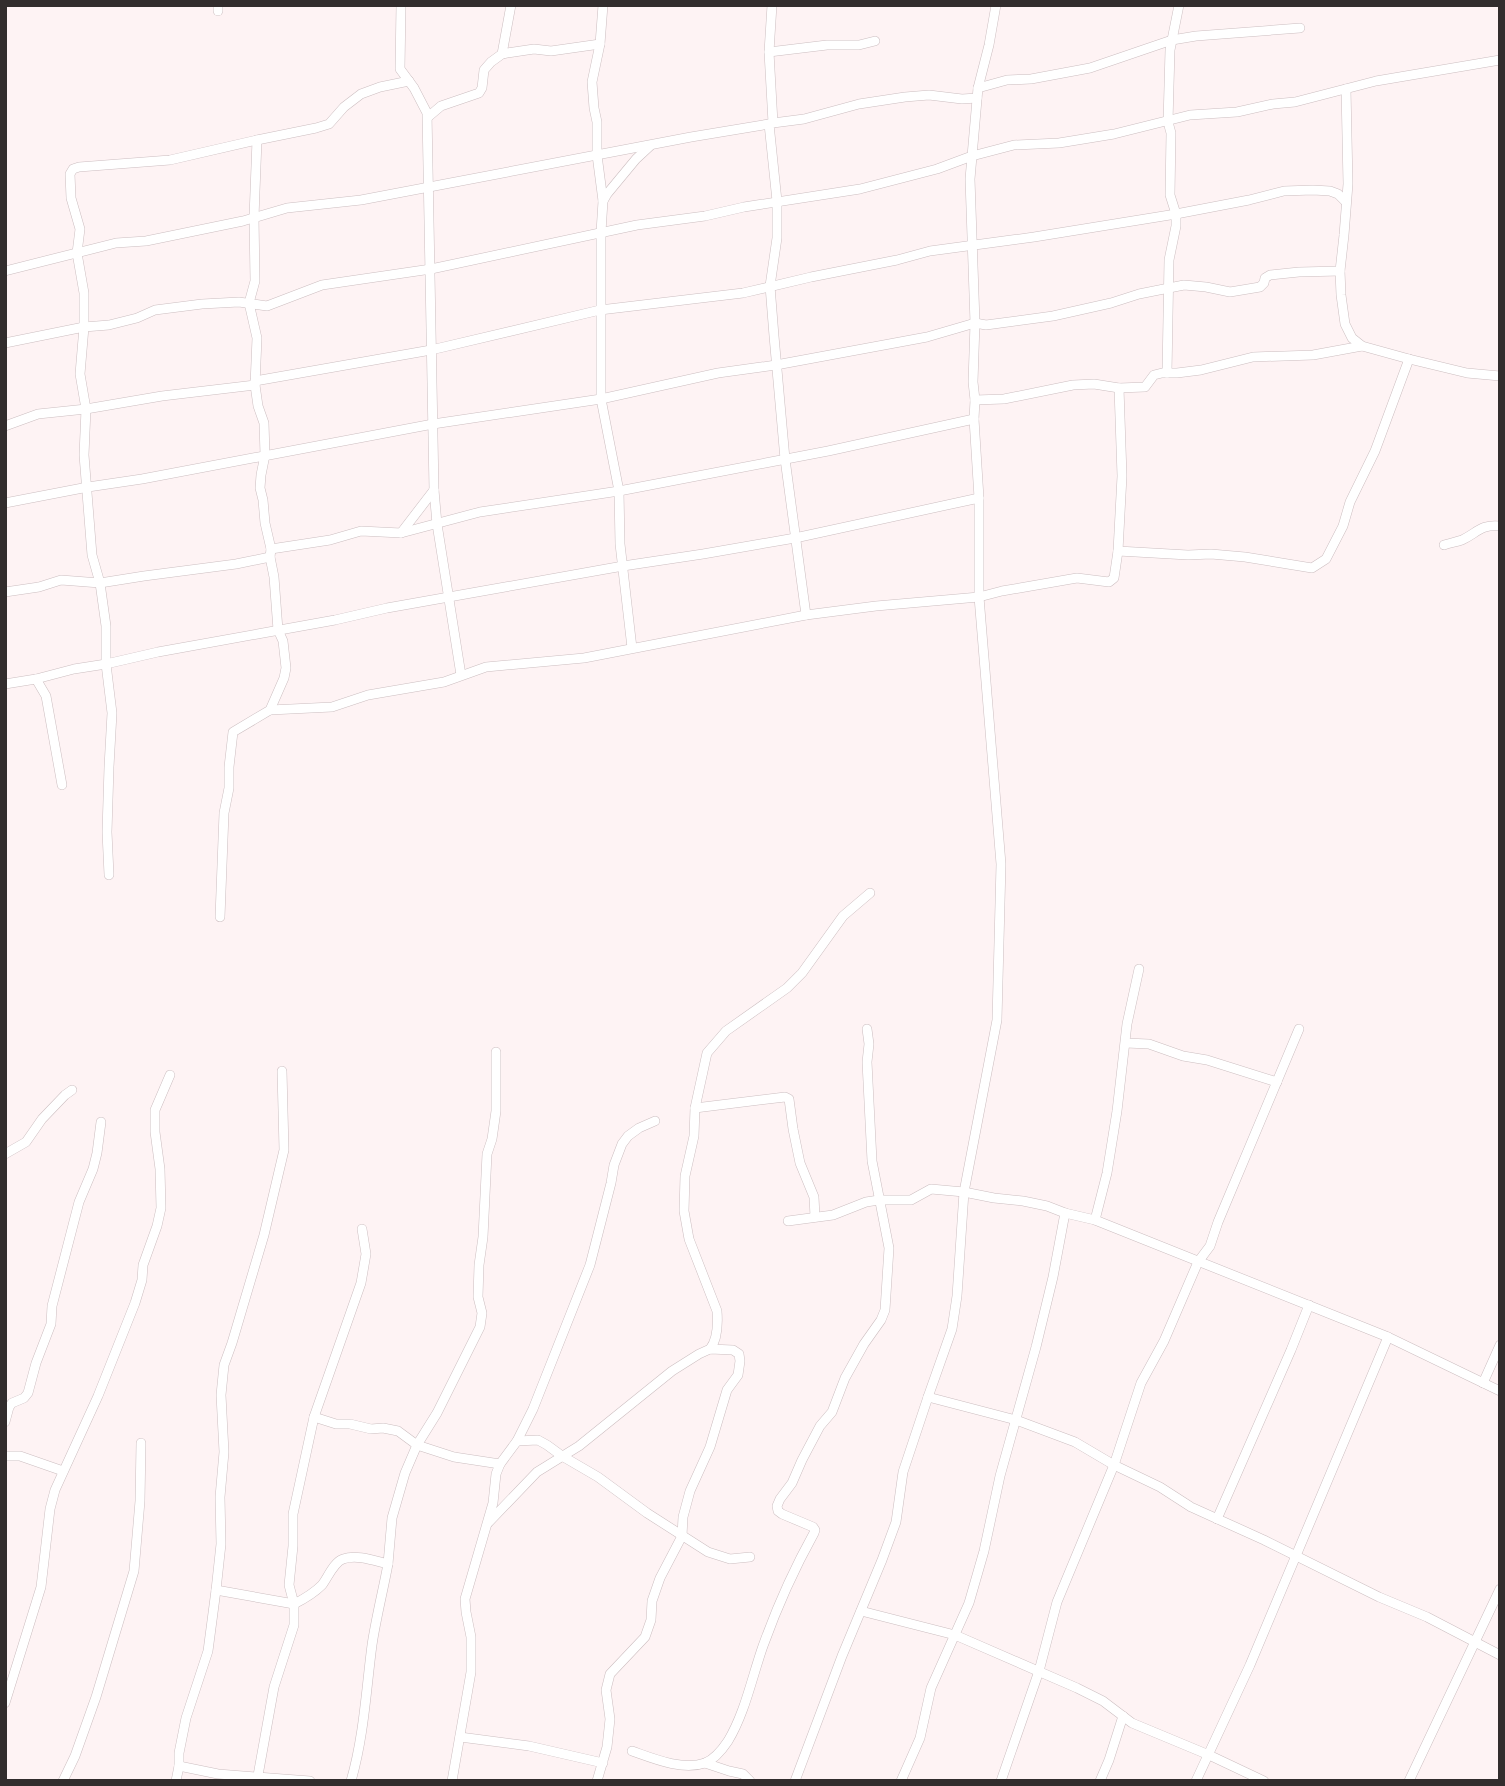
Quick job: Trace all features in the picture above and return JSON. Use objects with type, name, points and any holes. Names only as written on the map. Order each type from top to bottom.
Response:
[{"type":"street","points":[[401,5],[400,69],[420,97],[428,117],[434,490],[461,675]]},
{"type":"street","points":[[502,54],[511,5]]},
{"type":"street","points":[[603,5],[600,44],[592,82],[603,201],[601,399],[619,491],[620,544],[632,649]]},
{"type":"street","points":[[772,5],[769,52],[777,238],[770,286],[785,459],[806,615]]},
{"type":"street","points":[[795,1781],[896,1522],[903,1472],[953,1329],[964,1192],[997,1020],[1001,864],[979,597],[979,498],[974,419],[975,323],[970,179],[978,93],[996,5]]},
{"type":"street","points":[[1167,373],[1169,260],[1176,226],[1176,214],[1170,195],[1171,133],[1168,122],[1172,40],[1180,5]]},
{"type":"street","points":[[5,271],[116,243],[146,240],[254,218],[287,208],[361,200],[429,188],[651,145],[804,119],[859,104],[929,95],[962,99],[1007,80],[1031,79],[1090,68],[1172,40],[1300,28]]},
{"type":"street","points":[[769,52],[827,45],[859,45],[875,41]]},
{"type":"street","points":[[428,117],[441,106],[479,93],[484,70],[502,54],[600,44]]},
{"type":"street","points":[[5,343],[84,327],[109,325],[155,310],[239,302],[267,306],[322,285],[431,269],[637,225],[860,189],[1014,145],[1059,143],[1114,134],[1190,115],[1237,112],[1295,102],[1377,81],[1500,60]]},
{"type":"street","points":[[108,875],[108,767],[112,713],[106,664],[106,626],[100,583],[92,555],[84,455],[86,409],[80,374],[84,293],[78,253],[80,229],[71,198],[70,174],[73,169],[79,167],[170,160],[329,124],[344,107],[361,94],[409,81]]},
{"type":"street","points":[[1346,89],[1348,184],[1340,295],[1345,324],[1352,338],[1362,346],[1409,359],[1467,373],[1500,376]]},
{"type":"street","points":[[257,140],[255,281],[249,303],[257,338],[255,383],[258,406],[264,423],[265,455],[260,488],[274,578],[278,631],[283,641],[286,668],[270,710]]},
{"type":"street","points":[[603,201],[611,188],[651,145]]},
{"type":"street","points":[[5,426],[38,414],[255,383],[431,350],[600,310],[743,293],[930,251],[1176,214],[1284,191],[1330,191],[1346,202]]},
{"type":"street","points":[[5,503],[433,424],[601,399],[718,373],[927,337],[975,323],[986,325],[1053,316],[1184,285],[1230,292],[1260,287],[1270,275],[1340,271]]},
{"type":"street","points":[[975,400],[1004,399],[1073,385],[1145,387],[1154,375],[1201,370],[1254,357],[1313,355],[1362,346]]},
{"type":"street","points":[[1118,551],[1211,554],[1312,568],[1326,559],[1375,451],[1409,359]]},
{"type":"street","points":[[220,917],[225,813],[233,732],[270,710],[332,707],[368,695],[444,682],[486,667],[584,658],[806,615],[979,597],[1034,584],[1077,578],[1109,582],[1114,578],[1118,551],[1122,452],[1119,388]]},
{"type":"street","points":[[5,592],[39,587],[61,580],[100,583],[236,564],[361,531],[401,533],[480,512],[619,491],[828,451],[974,419]]},
{"type":"street","points":[[401,533],[434,490]]},
{"type":"street","points":[[5,684],[387,608],[795,538],[979,498]]},
{"type":"street","points":[[1444,545],[1461,540],[1490,525],[1500,526]]},
{"type":"street","points":[[36,679],[46,696],[62,785]]},
{"type":"street","points":[[710,1349],[715,1343],[717,1311],[689,1239],[684,1211],[685,1176],[694,1136],[695,1108],[707,1053],[726,1031],[787,988],[843,916],[870,894]]},
{"type":"street","points":[[1095,1220],[1107,1173],[1127,1024],[1139,969]]},
{"type":"street","points":[[705,1763],[719,1754],[729,1740],[783,1595],[815,1530],[782,1514],[778,1511],[778,1506],[820,1426],[832,1412],[845,1378],[885,1310],[889,1248],[872,1161],[867,1029]]},
{"type":"street","points":[[1001,1781],[1039,1671],[1056,1602],[1114,1465],[1141,1383],[1164,1341],[1198,1262],[1214,1237],[1299,1029]]},
{"type":"street","points":[[1126,1043],[1149,1044],[1277,1082]]},
{"type":"street","points":[[351,1781],[363,1723],[372,1643],[388,1564],[392,1518],[405,1473],[417,1445],[437,1413],[480,1327],[482,1313],[478,1297],[479,1276],[487,1154],[496,1111],[496,1052]]},
{"type":"street","points":[[176,1781],[186,1718],[208,1651],[216,1590],[221,1544],[220,1497],[224,1452],[220,1395],[224,1365],[264,1235],[284,1150],[282,1071]]},
{"type":"street","points":[[5,1703],[41,1587],[50,1509],[63,1471],[99,1396],[135,1303],[142,1280],[143,1265],[157,1226],[161,1208],[155,1110],[170,1075]]},
{"type":"street","points":[[5,1154],[26,1142],[42,1119],[72,1090]]},
{"type":"street","points":[[695,1108],[785,1097],[789,1099],[800,1163],[814,1197],[815,1217]]},
{"type":"street","points":[[452,1781],[472,1654],[465,1599],[493,1503],[496,1474],[533,1409],[590,1265],[614,1165],[622,1144],[639,1128],[655,1121]]},
{"type":"street","points":[[5,1422],[9,1407],[28,1393],[51,1324],[52,1306],[79,1202],[97,1153],[101,1122]]},
{"type":"street","points":[[788,1220],[833,1215],[866,1202],[911,1200],[931,1189],[1047,1206],[1095,1220],[1388,1337],[1500,1391]]},
{"type":"street","points":[[901,1781],[920,1738],[931,1688],[969,1604],[1053,1277],[1065,1213]]},
{"type":"street","points":[[257,1779],[274,1687],[294,1625],[294,1604],[289,1585],[293,1514],[314,1418],[361,1283],[366,1254],[362,1229]]},
{"type":"street","points":[[1217,1519],[1309,1305]]},
{"type":"street","points":[[1196,1781],[1250,1665],[1388,1337]]},
{"type":"street","points":[[1483,1383],[1500,1345]]},
{"type":"street","points":[[488,1523],[537,1472],[628,1407],[672,1371],[710,1349],[733,1350],[739,1354],[738,1375],[727,1390],[710,1447],[690,1491],[683,1517],[682,1536],[660,1578],[645,1637],[610,1674],[606,1690],[610,1719],[607,1748],[597,1781]]},
{"type":"street","points":[[928,1397],[1016,1420],[1075,1442],[1160,1487],[1191,1507],[1500,1654]]},
{"type":"street","points":[[314,1418],[370,1429],[383,1428],[404,1435],[417,1445],[454,1457],[500,1464]]},
{"type":"street","points":[[517,1441],[538,1440],[547,1445],[708,1552],[730,1559],[750,1557]]},
{"type":"street","points":[[64,1781],[96,1697],[134,1571],[140,1501],[141,1443]]},
{"type":"street","points":[[5,1456],[20,1456],[63,1471]]},
{"type":"street","points":[[216,1590],[294,1604],[321,1586],[342,1559],[358,1558],[388,1564]]},
{"type":"street","points":[[1409,1781],[1500,1589]]},
{"type":"street","points":[[861,1611],[955,1635],[1103,1701],[1132,1723],[1264,1781]]},
{"type":"street","points":[[1100,1781],[1123,1716]]},
{"type":"street","points":[[460,1737],[529,1746],[603,1763]]},
{"type":"street","points":[[632,1751],[670,1764],[705,1763],[743,1774],[750,1781]]},
{"type":"street","points":[[179,1766],[257,1779],[310,1781]]}]
